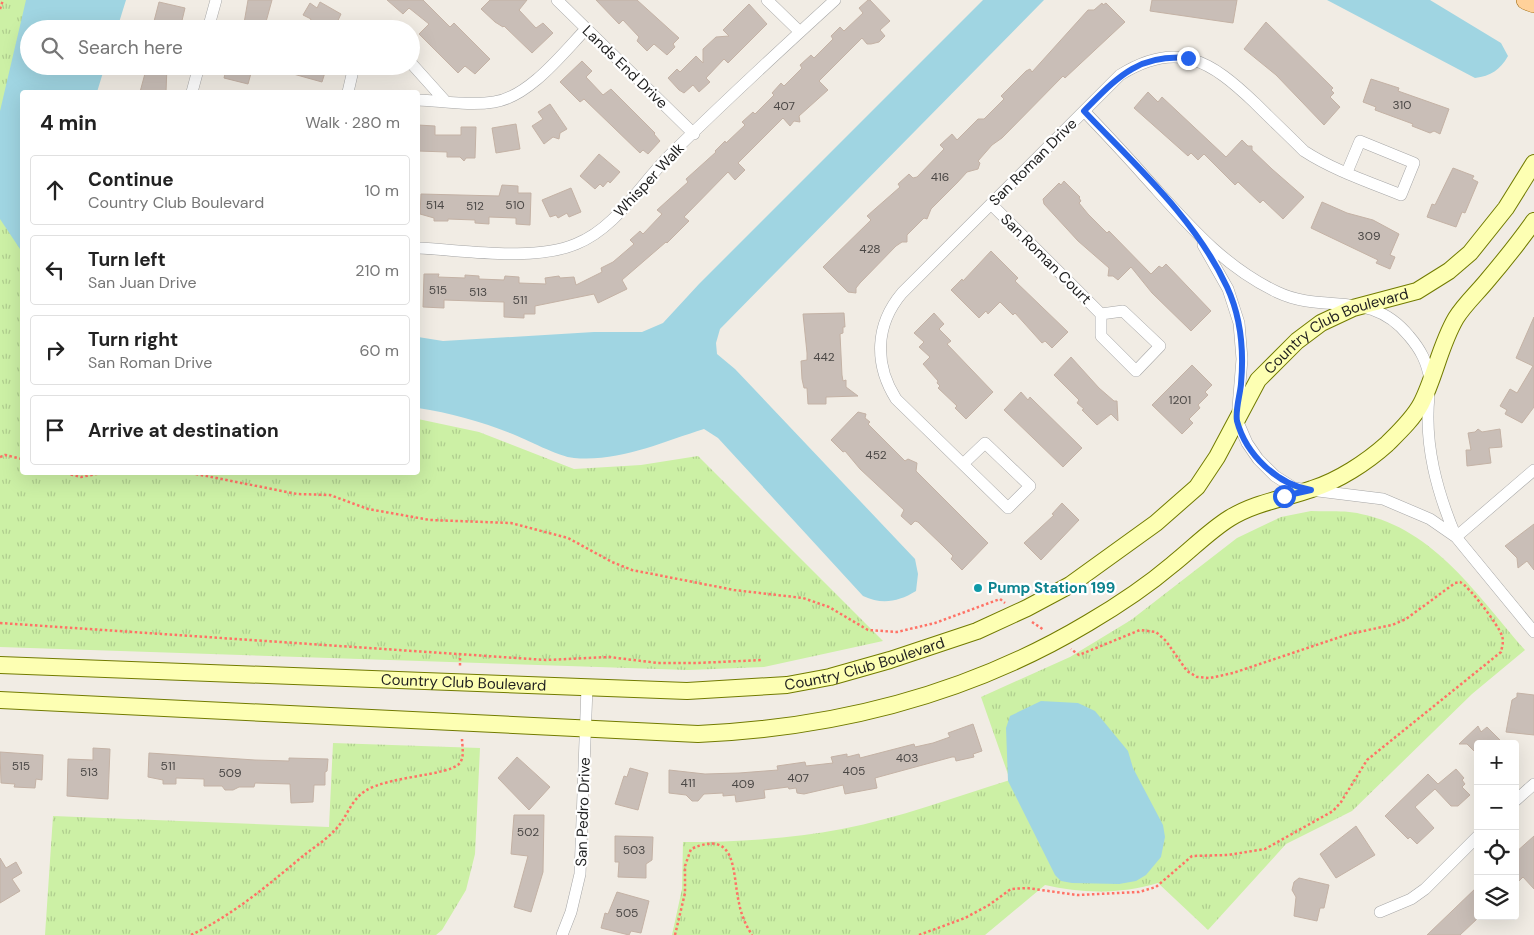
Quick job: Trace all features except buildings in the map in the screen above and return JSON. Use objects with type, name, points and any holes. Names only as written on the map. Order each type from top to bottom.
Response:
[{"type":"main road","points":[[1526,0],[1534,3]]},
{"type":"street","points":[[210,20],[216,0]]},
{"type":"street","name":"Lands End Drive","points":[[557,0],[694,134]]},
{"type":"street","points":[[767,0],[800,32]]},
{"type":"street","name":"Whisper Walk","points":[[420,248],[528,254],[553,252],[576,244],[598,232],[617,215],[646,180],[835,0]]},
{"type":"street","points":[[420,100],[493,102],[517,93],[539,77],[586,29]]},
{"type":"street","name":"San Roman Drive","points":[[963,464],[986,443],[1030,486],[1008,508],[896,399],[888,386],[880,359],[880,346],[886,316],[893,304],[1120,75],[1132,67],[1152,59],[1188,58],[1207,64],[1227,76],[1304,151],[1347,172],[1401,195],[1414,162],[1360,141],[1347,172]]},
{"type":"street","points":[[420,73],[446,102]]},
{"type":"street","points":[[193,90],[197,75]]},
{"type":"street","points":[[348,90],[352,75]]},
{"type":"street","points":[[1084,111],[1199,237],[1236,269],[1281,294],[1323,303],[1364,306],[1383,312],[1406,332],[1425,357],[1430,379],[1426,418],[1432,462],[1441,502],[1456,537],[1534,632]]},
{"type":"street","name":"Country Club Boulevard","points":[[0,665],[687,691],[788,684],[830,677],[890,660],[977,631],[1018,612],[1070,584],[1110,557],[1170,511],[1197,487],[1217,457],[1258,380],[1297,341],[1321,323],[1353,308],[1417,291],[1449,271],[1470,253],[1506,208],[1534,163]]},
{"type":"street","name":"San Roman Court","points":[[991,204],[1101,314],[1101,336],[1136,371],[1160,346],[1123,311],[1101,314]]},
{"type":"street","points":[[0,700],[698,734],[752,732],[852,716],[905,703],[998,669],[1058,640],[1129,597],[1228,520],[1260,503],[1311,490],[1326,484],[1369,458],[1387,444],[1412,417],[1421,403],[1440,351],[1457,317],[1534,221]]},
{"type":"street","points":[[1199,237],[1228,288],[1239,323],[1242,359],[1237,420],[1247,443],[1275,476],[1294,488],[1383,499],[1424,516],[1456,537]]},
{"type":"street","points":[[1456,537],[1534,470]]},
{"type":"street","name":"San Pedro Drive","points":[[562,935],[571,912],[580,874],[586,687]]},
{"type":"street","points":[[1519,797],[1534,784]]},
{"type":"street","points":[[1380,912],[1411,899],[1425,889],[1474,840]]},
{"type":"path","points":[[0,9],[3,0]]},
{"type":"path","points":[[0,458],[5,455],[20,459]]},
{"type":"path","points":[[71,475],[81,478],[94,475]]},
{"type":"path","points":[[201,475],[297,494],[330,495],[368,509],[430,520],[511,523],[568,538],[612,562],[632,570],[734,590],[803,598],[829,607],[868,630],[898,632],[935,623],[1000,599],[1079,655],[1140,630],[1156,632],[1166,641],[1187,671],[1197,677],[1210,678],[1233,673],[1349,634],[1392,625],[1406,619],[1455,583],[1460,582],[1479,601],[1502,636],[1501,652],[1367,760],[1341,802],[1333,811],[1265,849],[1228,855],[1192,856],[1156,888],[1138,892],[1077,895],[1027,888],[1011,889],[989,905],[965,918],[919,935]]},
{"type":"path","points":[[0,623],[145,631],[233,640],[460,653],[546,660],[609,657],[668,663],[762,660]]},
{"type":"path","points":[[460,653],[460,682]]},
{"type":"path","points":[[191,935],[252,898],[335,830],[355,799],[363,792],[376,784],[449,769],[459,764],[462,758],[462,724]]},
{"type":"path","points":[[675,935],[685,893],[686,859],[691,849],[710,844],[723,847],[732,857],[739,905],[752,935]]},
{"type":"green space","points":[[0,0],[30,0],[30,20],[20,20],[20,75],[27,75],[23,90],[20,90],[20,475],[420,475],[420,419],[479,432],[574,469],[641,465],[698,456],[883,641],[764,667],[688,670],[0,647]]},
{"type":"green space","points":[[1311,511],[1361,514],[1387,522],[1411,534],[1453,568],[1525,650],[1472,694],[1352,811],[1286,844],[1208,930],[1158,883],[1144,887],[1102,892],[1073,890],[1045,885],[985,935],[672,935],[682,889],[683,842],[763,839],[842,829],[906,813],[1010,780],[981,697],[1070,657],[1131,620],[1237,538],[1281,517]]},
{"type":"green space","points":[[333,743],[480,748],[475,854],[466,890],[442,930],[436,935],[45,935],[53,816],[329,827]]},
{"type":"water","points":[[26,0],[126,0],[120,20],[21,20]]},
{"type":"water","points":[[983,0],[1044,0],[720,329],[716,343],[717,354],[735,369],[915,559],[918,574],[916,591],[903,598],[890,601],[877,601],[863,596],[718,438],[704,429],[624,454],[608,457],[574,458],[551,451],[487,425],[453,415],[420,408],[420,337],[443,341],[594,332],[642,332],[663,323],[699,284]]},
{"type":"water","points":[[1327,0],[1430,0],[1501,43],[1508,56],[1494,72],[1475,78]]},
{"type":"water","points":[[20,26],[20,75],[102,75],[98,90],[20,90],[20,249],[0,219],[0,111]]},
{"type":"water","points":[[1041,701],[1078,703],[1095,711],[1128,751],[1133,768],[1163,825],[1165,837],[1161,857],[1146,875],[1136,881],[1119,884],[1072,883],[1061,881],[1055,875],[1008,781],[1006,728],[1010,716]]},
{"type":"place","name":"Pump Station 199","points":[[978,588]]},
{"type":"route","points":[[1188,58],[1152,59],[1132,67],[1120,75],[1084,111],[1199,237],[1228,288],[1239,323],[1241,339],[1241,382],[1237,420],[1241,430],[1247,443],[1258,458],[1275,476],[1294,488],[1311,490],[1284,496]]}]
